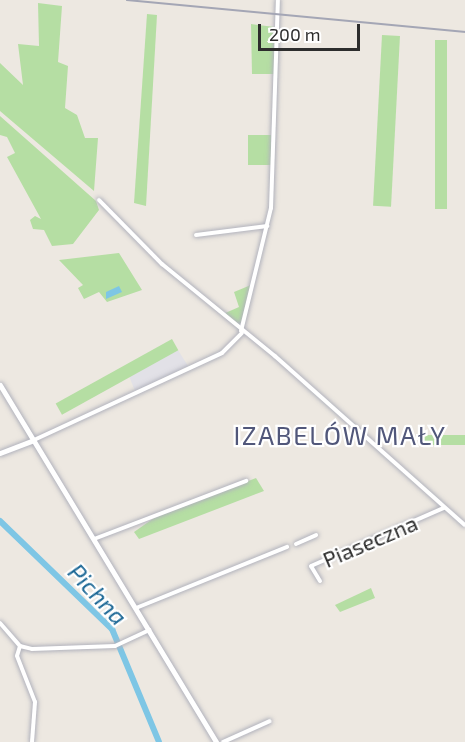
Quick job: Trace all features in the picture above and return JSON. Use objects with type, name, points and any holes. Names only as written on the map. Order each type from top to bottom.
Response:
[{"type":"street","points":[[0,453],[34,440],[192,368],[226,350],[242,332],[272,203],[278,0]]},
{"type":"street","points":[[99,200],[144,248],[242,332],[275,356],[465,525]]},
{"type":"street","points":[[196,235],[267,226]]},
{"type":"street","points":[[0,385],[216,742]]},
{"type":"street","points":[[94,539],[246,480]]},
{"type":"street","name":"Piaseczna","points":[[320,580],[311,566],[444,508]]},
{"type":"street","points":[[296,544],[316,535]]},
{"type":"street","points":[[136,608],[287,547]]},
{"type":"street","points":[[0,623],[20,646],[32,649],[118,645],[150,630]]},
{"type":"street","points":[[20,646],[17,656],[35,702],[32,742]]},
{"type":"street","points":[[223,742],[270,721]]},
{"type":"shaded area","points":[[178,350],[188,366],[135,391],[127,371]]},
{"type":"green space","points":[[38,3],[62,6],[58,62],[68,66],[65,108],[77,115],[85,138],[98,138],[94,191],[0,111],[0,63],[23,85],[18,44],[39,46]]},
{"type":"green space","points":[[147,14],[157,15],[146,206],[134,203]]},
{"type":"green space","points":[[251,24],[275,27],[274,74],[252,74]]},
{"type":"green space","points":[[382,35],[400,36],[391,207],[373,206]]},
{"type":"green space","points":[[435,40],[447,40],[447,209],[435,209]]},
{"type":"green space","points":[[0,116],[96,201],[99,210],[73,244],[52,246],[44,230],[33,229],[30,220],[35,216],[41,219],[7,157],[15,153],[7,137],[0,135]]},
{"type":"green space","points":[[248,135],[271,135],[271,165],[248,165]]},
{"type":"green space","points":[[119,253],[142,290],[107,302],[99,292],[84,299],[78,288],[83,285],[59,260]]},
{"type":"green space","points":[[251,285],[242,322],[237,325],[223,314],[239,307],[234,292]]},
{"type":"green space","points":[[172,339],[178,350],[62,415],[56,403]]},
{"type":"green space","points":[[423,435],[465,435],[465,445],[423,445]]},
{"type":"green space","points":[[256,478],[264,491],[139,539],[134,532],[154,518]]},
{"type":"green space","points":[[371,588],[375,598],[340,612],[335,605]]},
{"type":"water","points":[[119,286],[122,292],[106,299],[106,292]]},
{"type":"waterway","name":"Pichna","points":[[0,521],[112,629],[159,742]]},
{"type":"railway","points":[[127,0],[465,32]]},
{"type":"district","name":"IZABELÓW MAŁY","points":[[340,435]]}]
